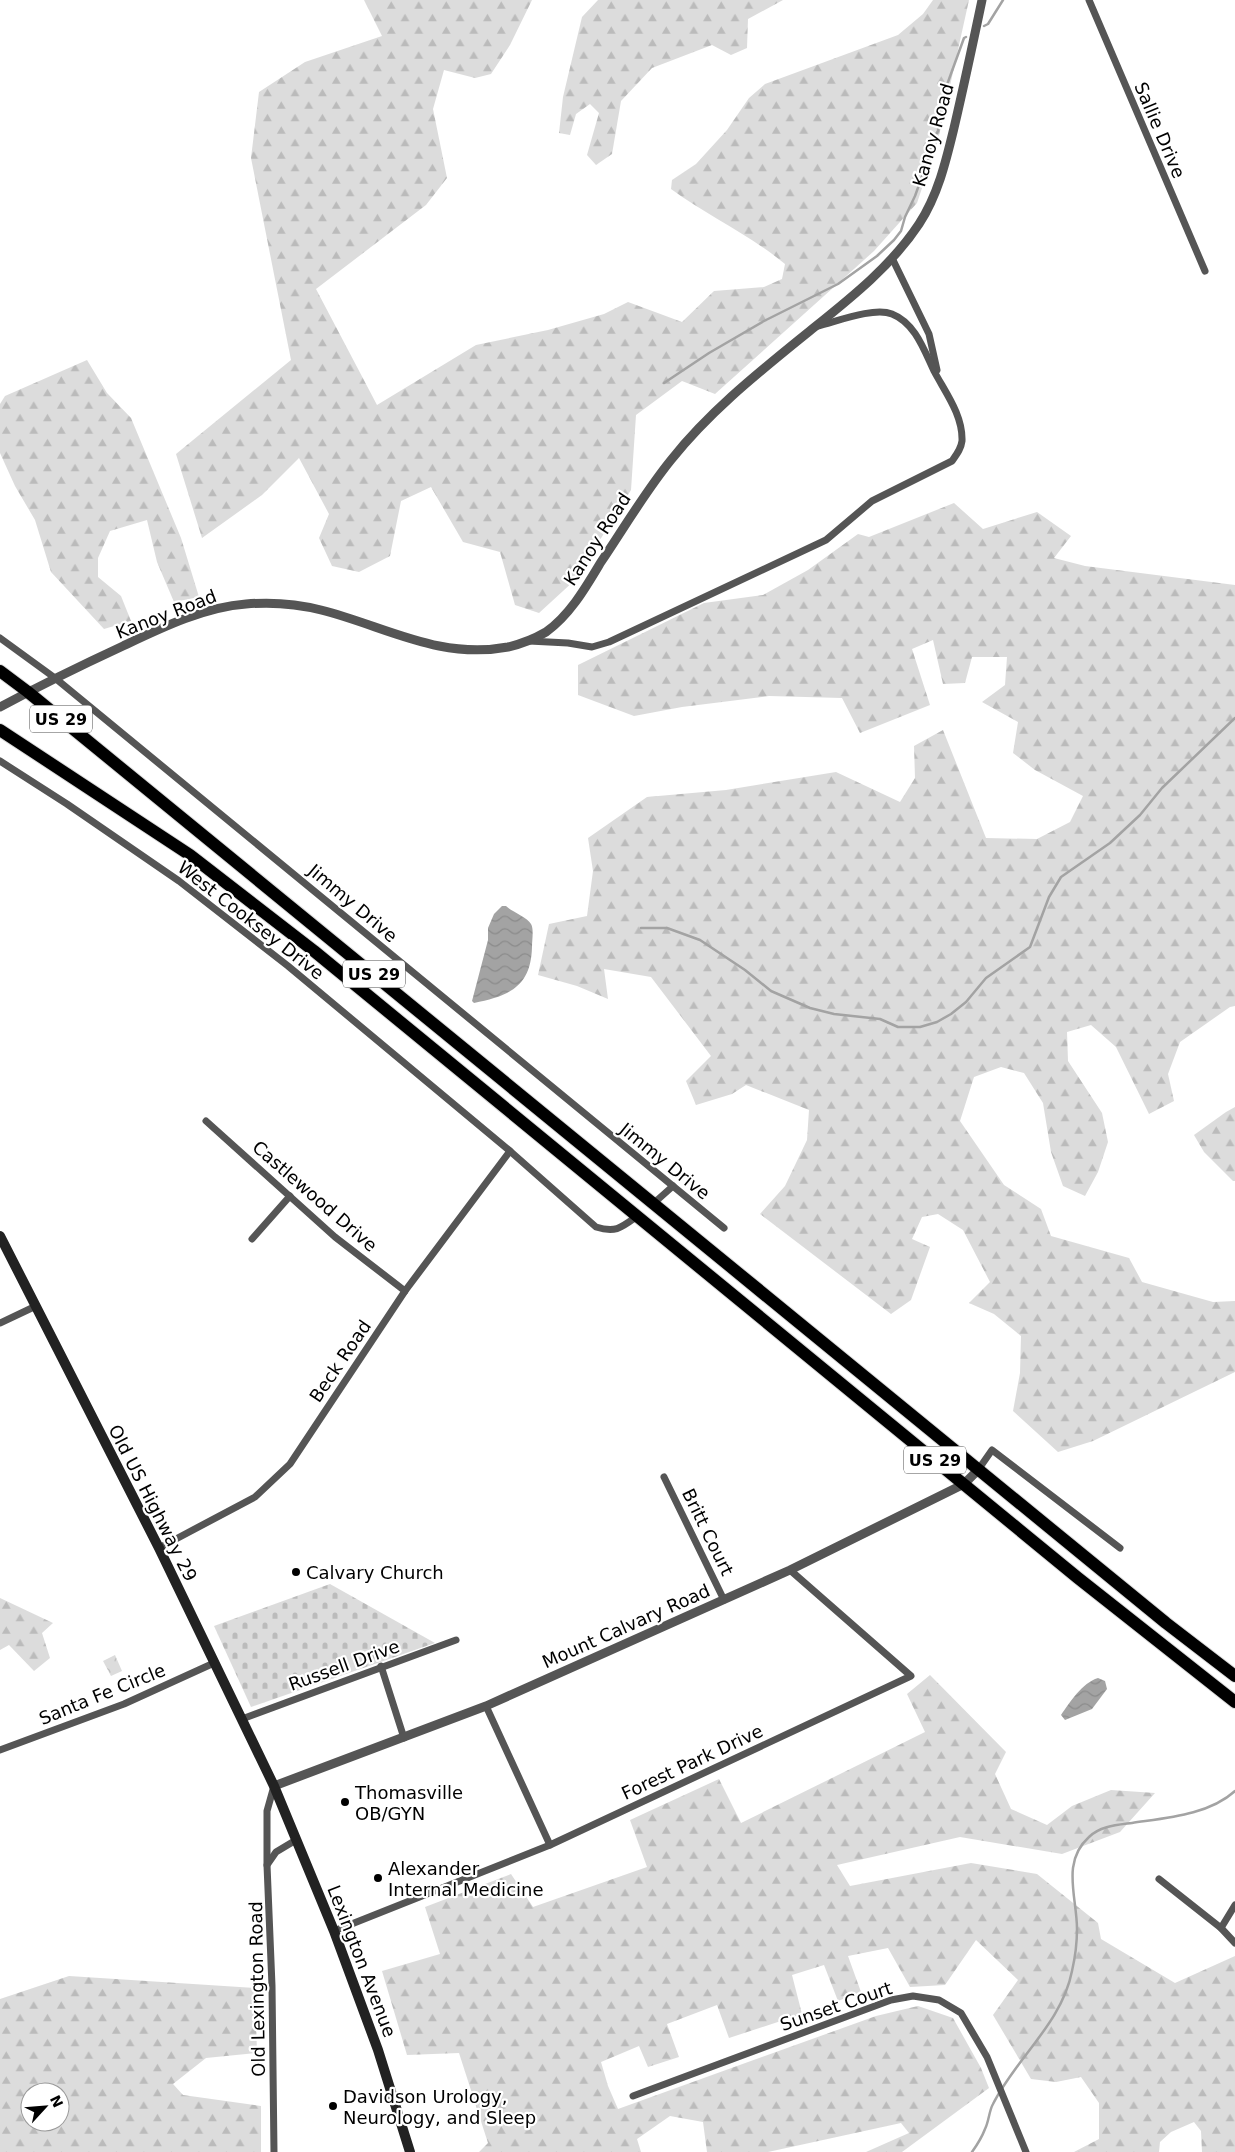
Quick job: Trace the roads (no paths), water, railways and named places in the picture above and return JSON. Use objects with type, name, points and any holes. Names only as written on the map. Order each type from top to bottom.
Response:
[{"type":"highway","name":"US 29","points":[[0,671],[654,1203],[1166,1623],[1235,1676]]},
{"type":"highway","name":"US 29","points":[[0,730],[190,855],[314,951],[636,1217],[1235,1702]]},
{"type":"main road","name":"Old US Highway 29","points":[[0,1236],[159,1548],[274,1786]]},
{"type":"main road","name":"Lexington Avenue","points":[[274,1786],[334,1931],[378,2050],[410,2152]]},
{"type":"street","name":"Kanoy Road","points":[[0,707],[157,630],[212,610],[245,604],[289,605],[321,610],[417,642],[454,649],[506,647],[529,641],[547,631],[562,618],[576,600],[661,472],[685,442],[713,412],[755,375],[875,276],[892,258],[920,222],[943,171],[962,96],[982,0]]},
{"type":"street","name":"Sallie Drive","points":[[1089,0],[1205,271]]},
{"type":"street","points":[[892,258],[929,334],[938,378]]},
{"type":"street","points":[[529,641],[568,643],[592,647],[609,642],[826,540],[872,501],[948,464],[960,450],[962,440],[952,400],[938,378],[919,339],[902,318],[882,311],[816,326]]},
{"type":"street","name":"Jimmy Drive","points":[[0,638],[56,678],[724,1228]]},
{"type":"street","name":"West Cooksey Drive","points":[[0,761],[67,804],[179,881],[288,966],[510,1151],[596,1227],[608,1231],[622,1227],[636,1217]]},
{"type":"street","name":"Castlewood Drive","points":[[206,1121],[335,1236],[405,1291]]},
{"type":"street","name":"Beck Road","points":[[159,1548],[255,1497],[290,1464],[405,1291],[510,1151]]},
{"type":"street","points":[[654,1203],[672,1186]]},
{"type":"street","points":[[252,1239],[290,1196]]},
{"type":"street","points":[[0,1323],[36,1306]]},
{"type":"street","points":[[978,1470],[992,1450],[1120,1548]]},
{"type":"street","name":"Mount Calvary Road","points":[[274,1786],[486,1706],[724,1600],[790,1570],[964,1484],[978,1470]]},
{"type":"street","name":"Britt Court","points":[[664,1477],[724,1600]]},
{"type":"street","name":"Forest Park Drive","points":[[334,1931],[550,1845],[911,1676],[790,1570]]},
{"type":"street","name":"Russell Drive","points":[[242,1719],[381,1666],[456,1640]]},
{"type":"street","name":"Santa Fe Circle","points":[[0,1750],[124,1704],[214,1663]]},
{"type":"street","points":[[381,1666],[404,1738]]},
{"type":"street","points":[[486,1706],[550,1845]]},
{"type":"street","name":"Old Lexington Road","points":[[274,1786],[267,1811],[267,1865],[272,1976],[274,2152]]},
{"type":"street","points":[[267,1865],[276,1852],[296,1840]]},
{"type":"street","points":[[1159,1879],[1221,1928],[1235,1943]]},
{"type":"street","points":[[1221,1928],[1235,1905]]},
{"type":"street","name":"Sunset Court","points":[[633,2096],[891,2000],[913,1996],[939,2000],[961,2013],[987,2057],[1026,2152]]},
{"type":"water","points":[[502,906],[506,906],[529,921],[532,926],[531,960],[528,971],[523,980],[508,992],[498,997],[474,1003],[472,1001],[488,940],[488,928],[494,914]]},
{"type":"water","points":[[1098,1678],[1105,1681],[1107,1689],[1092,1709],[1065,1720],[1061,1715],[1072,1699],[1082,1688]]},
{"type":"waterway","points":[[984,26],[988,24],[1003,0]]},
{"type":"waterway","points":[[664,383],[709,353],[764,321],[838,284],[877,256],[894,240],[901,231],[928,160],[932,141],[938,131],[940,104],[964,38],[966,37]]},
{"type":"waterway","points":[[641,928],[667,928],[700,940],[745,970],[771,991],[810,1008],[834,1014],[880,1019],[898,1027],[920,1027],[937,1022],[966,1002],[986,978],[1030,947],[1049,897],[1061,877],[1110,843],[1140,815],[1162,788],[1235,718]]},
{"type":"waterway","points":[[972,2152],[978,2144],[992,2107],[1003,2087],[1049,2024],[1067,1990],[1077,1940],[1072,1880],[1075,1857],[1080,1847],[1093,1833],[1103,1828],[1186,1814],[1213,1805],[1235,1791]]},
{"type":"place","name":"Calvary Church","points":[[296,1572]]},
{"type":"place","name":"Thomasville OB/GYN","points":[[345,1802]]},
{"type":"place","name":"Alexander Internal Medicine","points":[[378,1878]]},
{"type":"place","name":"Davidson Urology, Neurology, and Sleep","points":[[333,2106]]}]
